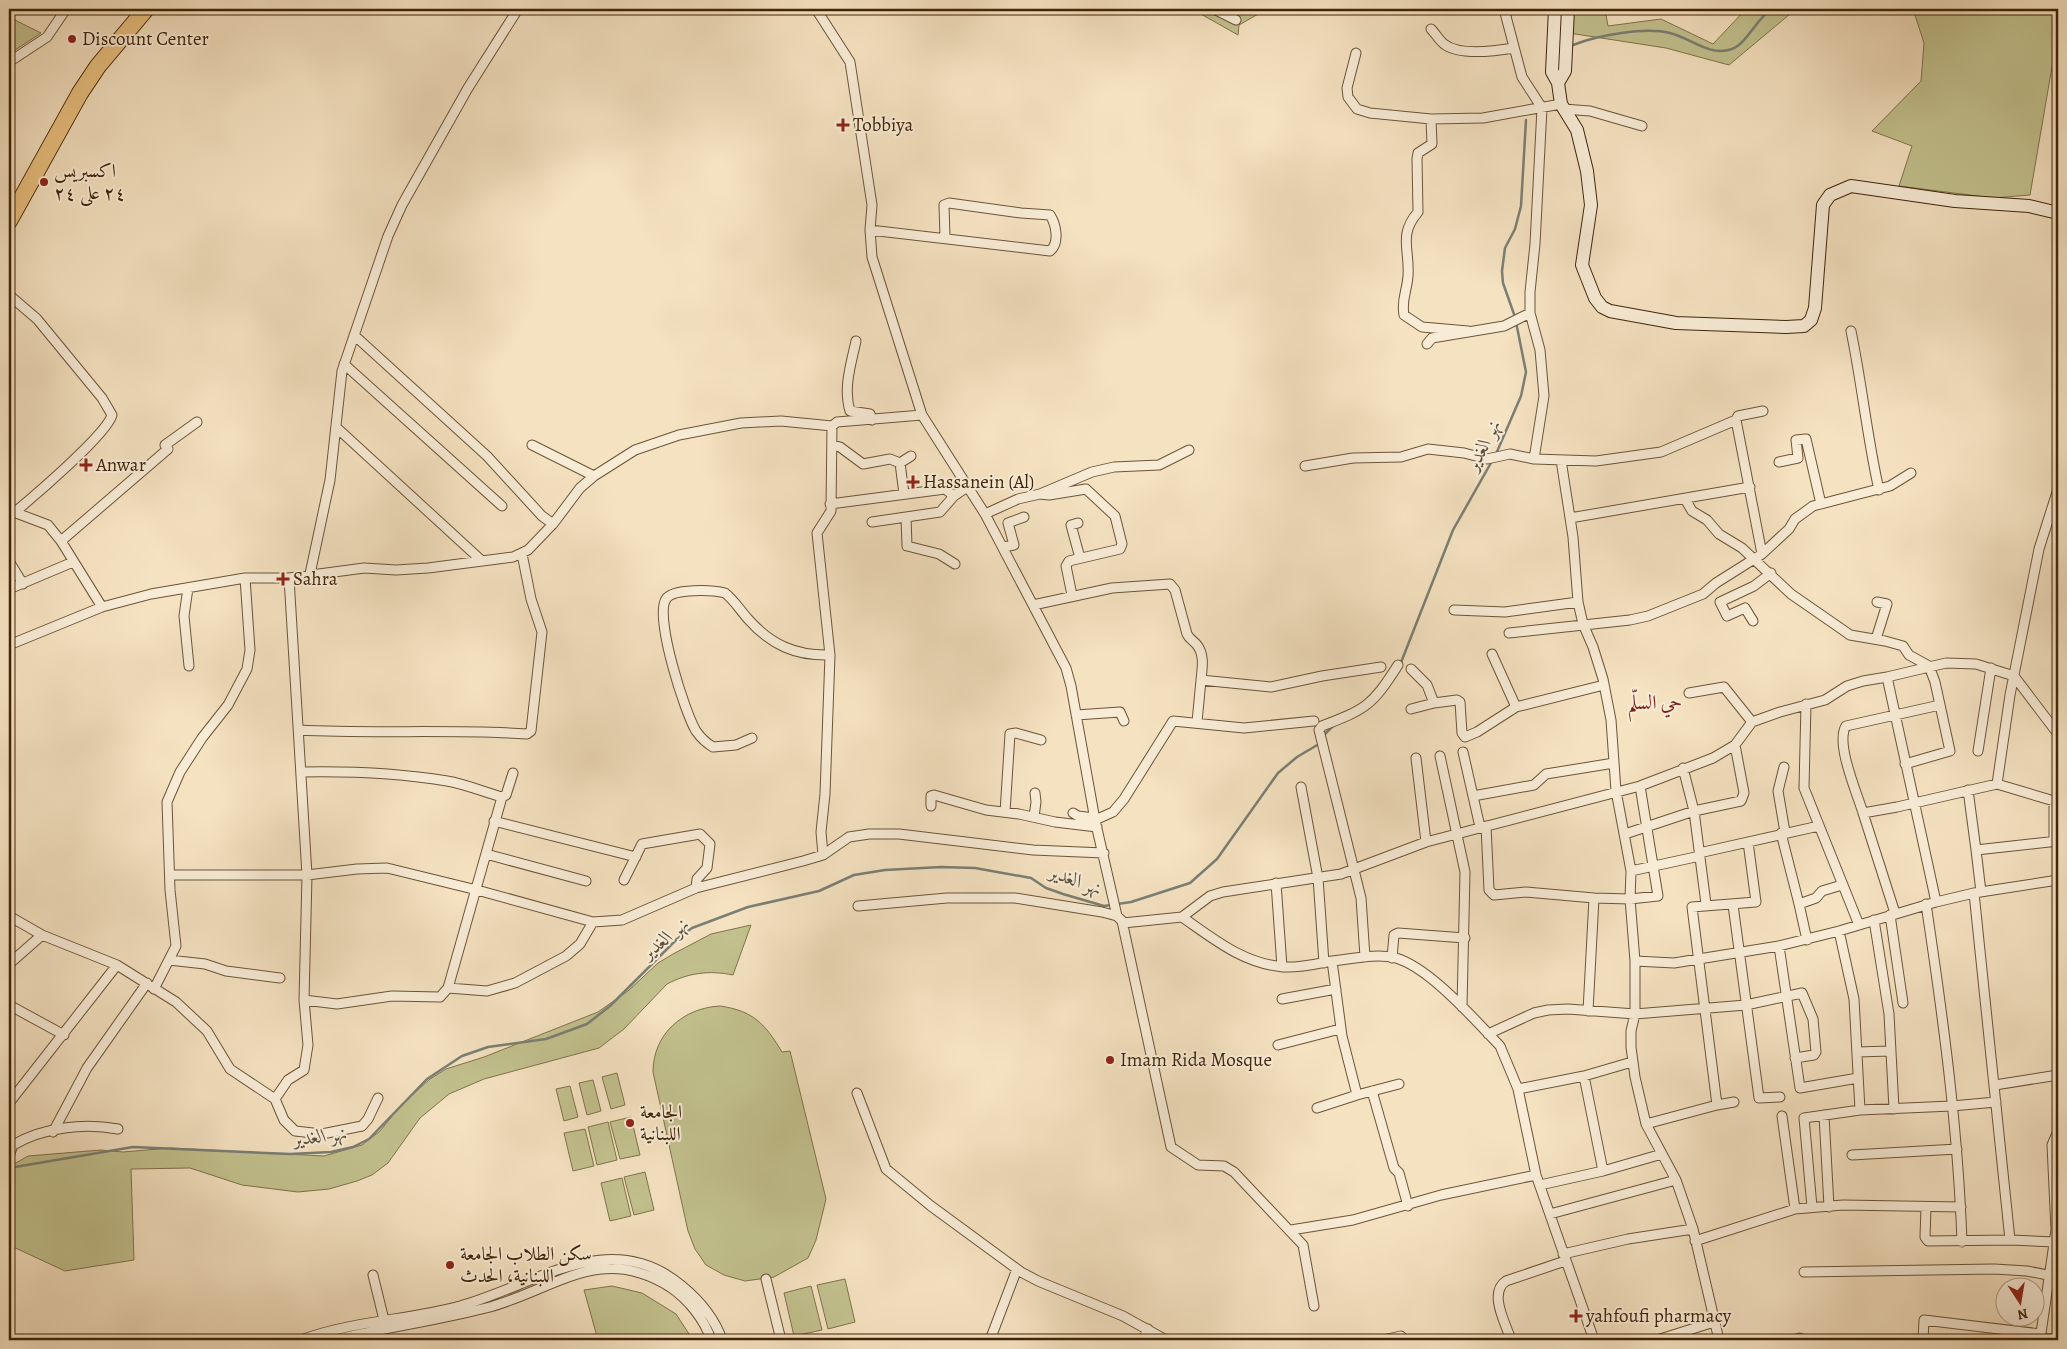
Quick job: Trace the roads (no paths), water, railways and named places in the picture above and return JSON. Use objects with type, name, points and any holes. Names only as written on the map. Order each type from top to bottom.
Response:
[{"type":"highway","points":[[9,221],[80,94],[98,66],[146,9]]},
{"type":"street","points":[[9,62],[47,37],[66,9]]},
{"type":"street","points":[[310,574],[325,511],[344,364],[388,236],[402,205],[468,88],[518,9]]},
{"type":"street","points":[[816,9],[850,62],[872,205],[870,230],[872,257],[922,415],[985,514],[1066,668],[1095,822],[1129,957],[1171,1147],[1198,1165],[1224,1166],[1234,1172],[1291,1230],[1303,1245],[1314,1306]]},
{"type":"street","points":[[1214,9],[1236,20]]},
{"type":"street","points":[[1504,9],[1522,77],[1542,108],[1527,316],[1540,350],[1544,396],[1534,459]]},
{"type":"street","points":[[1554,9],[1552,72],[1558,84],[1562,106],[1577,130],[1589,189],[1590,211],[1582,258],[1583,271],[1595,298],[1602,307],[1623,315],[1703,326],[1799,327],[1808,324],[1815,308],[1823,205],[1830,195],[1842,189],[1857,187],[1955,202],[2029,206],[2058,213]]},
{"type":"street","points":[[1558,84],[1565,71],[1568,9]]},
{"type":"street","points":[[1431,29],[1442,43],[1450,48],[1487,52],[1514,48]]},
{"type":"street","points":[[1356,52],[1348,88],[1348,97],[1357,109],[1370,113],[1431,119],[1483,118],[1562,106],[1590,111],[1642,126]]},
{"type":"street","points":[[1431,119],[1432,144],[1418,153],[1417,159],[1418,212],[1409,222],[1406,232],[1408,276],[1402,305],[1404,315],[1422,327],[1468,331]]},
{"type":"street","points":[[870,230],[945,237],[1050,251],[1054,246],[1056,226],[1050,215],[1021,214],[949,203],[944,205],[945,237]]},
{"type":"street","points":[[9,295],[37,319],[102,398],[112,415],[86,447],[12,511],[48,526],[61,541],[102,607]]},
{"type":"street","points":[[1427,344],[1432,338],[1513,323],[1527,316]]},
{"type":"street","points":[[1851,331],[1860,376],[1870,448],[1879,490]]},
{"type":"street","points":[[354,334],[488,456],[542,516],[554,524]]},
{"type":"street","points":[[856,342],[848,380],[848,404],[850,411],[870,414],[872,420]]},
{"type":"street","points":[[344,364],[502,506]]},
{"type":"street","points":[[1305,466],[1353,458],[1401,458],[1428,449],[1455,451],[1491,458],[1510,454],[1534,459],[1596,461],[1661,452],[1736,420],[1738,416],[1763,411]]},
{"type":"street","points":[[9,645],[102,607],[151,594],[245,578],[289,578],[364,568],[396,570],[428,568],[522,554],[554,524],[580,488],[594,476],[635,450],[679,435],[741,423],[781,421],[832,426],[837,422],[922,415]]},
{"type":"street","points":[[1736,420],[1750,487],[1758,556]]},
{"type":"street","points":[[61,541],[168,449],[165,446],[197,422]]},
{"type":"street","points":[[823,855],[821,832],[825,794],[830,655],[817,533],[831,511],[832,426]]},
{"type":"street","points":[[336,427],[482,561]]},
{"type":"street","points":[[1779,462],[1798,458],[1796,440],[1806,438],[1821,504]]},
{"type":"street","points":[[532,445],[594,476]]},
{"type":"street","points":[[833,445],[840,447],[847,455],[863,464],[890,459],[900,463]]},
{"type":"street","points":[[985,514],[1018,499],[1040,494],[1092,472],[1114,467],[1158,465],[1189,450]]},
{"type":"street","points":[[900,463],[912,456]]},
{"type":"street","points":[[1561,460],[1570,518],[1578,602],[1583,624],[1593,647],[1604,685],[1612,720],[1616,791],[1631,870],[1630,899],[1635,961],[1635,1014],[1631,1031],[1632,1062],[1646,1124],[1676,1180],[1693,1228],[1719,1340]]},
{"type":"street","points":[[900,463],[904,494]]},
{"type":"street","points":[[1509,633],[1583,624],[1613,623],[1648,616],[1703,594],[1716,582],[1758,556],[1789,529],[1803,511],[1821,504],[1879,490],[1890,486],[1911,473]]},
{"type":"street","points":[[872,522],[940,512],[954,496],[967,487]]},
{"type":"street","points":[[1570,518],[1640,504],[1685,499],[1750,487]]},
{"type":"street","points":[[830,504],[945,489],[954,496]]},
{"type":"street","points":[[1040,494],[1049,495],[1086,489],[1115,516],[1122,544],[1120,549],[1069,561],[1066,566],[1072,595]]},
{"type":"street","points":[[1997,784],[2014,676],[2039,549],[2058,489]]},
{"type":"street","points":[[1685,499],[1692,511],[1707,520],[1719,534],[1758,556],[1771,573],[1792,594],[1850,635],[1903,646],[1909,655],[1930,666],[1949,752],[1905,764]]},
{"type":"street","points":[[906,517],[907,546],[939,554],[955,564]]},
{"type":"street","points":[[1003,548],[1014,545],[1008,523],[1024,517]]},
{"type":"street","points":[[1078,522],[1071,526],[1080,558]]},
{"type":"street","points":[[299,730],[357,733],[418,730],[527,734],[531,731],[542,632],[531,599],[522,554]]},
{"type":"street","points":[[9,561],[23,584]]},
{"type":"street","points":[[9,590],[73,562]]},
{"type":"street","points":[[1753,621],[1745,608],[1727,616],[1720,602],[1754,586],[1771,573]]},
{"type":"street","points":[[53,1132],[87,1068],[151,986],[176,946],[170,876],[167,802],[180,772],[202,738],[228,705],[247,669],[250,650],[245,578]]},
{"type":"street","points":[[275,1099],[288,1080],[302,1072],[306,1064],[308,1046],[305,1032],[304,1000],[307,875],[289,578]]},
{"type":"street","points":[[1033,605],[1072,595],[1112,588],[1170,584],[1175,590],[1187,634],[1190,640],[1197,645],[1203,658],[1197,722]]},
{"type":"street","points":[[188,588],[184,616],[189,666]]},
{"type":"street","points":[[752,738],[736,744],[713,747],[697,732],[672,667],[666,641],[662,606],[666,599],[674,593],[687,591],[725,593],[756,628],[780,645],[808,656],[830,655]]},
{"type":"street","points":[[1454,610],[1506,612],[1578,602]]},
{"type":"street","points":[[1876,639],[1887,604],[1877,602]]},
{"type":"street","points":[[1492,654],[1516,707]]},
{"type":"street","points":[[1182,917],[1210,896],[1234,889],[1318,878],[1354,870],[1426,842],[1640,786],[1713,758],[1735,745],[1752,722],[1806,704],[1825,700],[1847,686],[1888,678],[1930,666],[1960,662],[1991,668],[2014,676],[2058,734]]},
{"type":"street","points":[[1365,957],[1361,898],[1319,730],[1322,726],[1367,707],[1383,689],[1398,665]]},
{"type":"street","points":[[1201,680],[1271,687],[1322,676],[1381,667]]},
{"type":"street","points":[[1978,751],[1991,668]]},
{"type":"street","points":[[1411,669],[1427,685],[1434,703]]},
{"type":"street","points":[[1888,678],[1913,804],[1936,902]]},
{"type":"street","points":[[1411,709],[1457,700],[1460,702],[1462,733],[1465,737],[1477,732],[1516,707],[1604,685]]},
{"type":"street","points":[[1689,693],[1724,687],[1752,722]]},
{"type":"street","points":[[1806,704],[1804,784],[1859,925]]},
{"type":"street","points":[[1903,1003],[1893,914],[1847,763],[1842,732],[1846,726],[1940,705]]},
{"type":"street","points":[[1076,715],[1120,712],[1124,721]]},
{"type":"street","points":[[931,806],[931,796],[934,795],[980,809],[1034,818],[1095,822],[1113,812],[1124,799],[1173,721],[1244,728],[1314,721]]},
{"type":"street","points":[[1005,812],[1010,734],[1016,733],[1041,740]]},
{"type":"street","points":[[1624,834],[1694,811],[1741,801],[1744,794],[1735,745]]},
{"type":"street","points":[[1464,752],[1473,796],[1483,826],[1489,890],[1492,894],[1526,892],[1630,899],[1658,896],[1640,786]]},
{"type":"street","points":[[1440,756],[1465,872],[1462,1008]]},
{"type":"street","points":[[1416,758],[1426,842]]},
{"type":"street","points":[[1473,796],[1534,784],[1546,774],[1614,764]]},
{"type":"street","points":[[1784,767],[1778,791],[1783,833],[1807,940]]},
{"type":"street","points":[[1683,768],[1694,811],[1706,904]]},
{"type":"street","points":[[301,772],[389,774],[448,782],[502,796]]},
{"type":"street","points":[[304,1000],[337,1004],[392,996],[440,997],[448,988],[477,890],[494,821],[502,796],[506,795],[513,773]]},
{"type":"street","points":[[1863,813],[1913,804],[1997,784],[2054,801],[2056,842],[1976,850]]},
{"type":"street","points":[[1301,788],[1318,878],[1328,962],[1336,989],[1340,1029],[1357,1095]]},
{"type":"street","points":[[1968,790],[1976,850],[1996,1102],[2010,1240]]},
{"type":"street","points":[[1034,818],[1035,793]]},
{"type":"street","points":[[1073,813],[1095,822]]},
{"type":"street","points":[[494,821],[636,857]]},
{"type":"street","points":[[1631,870],[1819,826]]},
{"type":"street","points":[[624,880],[642,844],[700,834],[710,844],[707,868],[697,879],[696,888]]},
{"type":"street","points":[[170,876],[307,875],[357,869],[387,868],[477,890],[593,922],[622,920],[696,888],[823,855],[849,837],[869,834],[899,834],[1006,848],[1104,853]]},
{"type":"street","points":[[1717,1105],[1692,907],[1706,904],[1733,905],[1756,902],[1748,842]]},
{"type":"street","points":[[486,854],[586,881]]},
{"type":"street","points":[[1635,961],[1674,963],[1779,946],[1839,931],[1926,904],[1978,892],[2058,880]]},
{"type":"street","points":[[1276,884],[1282,967]]},
{"type":"street","points":[[1800,904],[1816,898],[1822,891],[1842,885]]},
{"type":"street","points":[[858,906],[947,898],[1015,898],[1119,917],[1182,917],[1227,949],[1252,961],[1282,967],[1365,957],[1392,958],[1408,963],[1424,974],[1462,1008],[1500,1046],[1518,1089],[1536,1175],[1594,1340]]},
{"type":"street","points":[[1588,1011],[1594,898]]},
{"type":"street","points":[[1926,904],[1947,1040],[1957,1148],[1962,1242]]},
{"type":"street","points":[[1733,905],[1759,1098],[1780,1097]]},
{"type":"street","points":[[9,916],[42,935],[118,966],[180,1006],[207,1032],[230,1069],[275,1099],[290,1128],[296,1131],[322,1134],[362,1126],[368,1119],[378,1098]]},
{"type":"street","points":[[1874,920],[1889,1014],[1894,1109]]},
{"type":"street","points":[[448,988],[487,991],[515,983],[566,956],[580,944],[593,922]]},
{"type":"street","points":[[1839,931],[1851,980],[1860,1110]]},
{"type":"street","points":[[1392,958],[1394,935],[1398,933],[1465,938]]},
{"type":"street","points":[[9,964],[42,935]]},
{"type":"street","points":[[1779,946],[1800,1088],[1858,1078]]},
{"type":"street","points":[[169,960],[205,964],[226,971],[280,978]]},
{"type":"street","points":[[9,1103],[118,966]]},
{"type":"street","points":[[1282,999],[1336,989]]},
{"type":"street","points":[[1488,1034],[1534,1013],[1568,1009],[1635,1014],[1705,1009],[1746,1005],[1802,993],[1814,1026],[1816,1052],[1814,1055],[1795,1058]]},
{"type":"street","points":[[9,1005],[64,1035]]},
{"type":"street","points":[[1278,1045],[1340,1029]]},
{"type":"street","points":[[1857,1052],[1891,1051]]},
{"type":"street","points":[[1518,1089],[1584,1076],[1632,1062]]},
{"type":"street","points":[[1995,1085],[2058,1075]]},
{"type":"street","points":[[1584,1076],[1603,1171]]},
{"type":"street","points":[[1317,1108],[1399,1084]]},
{"type":"street","points":[[1372,1091],[1394,1168],[1399,1173],[1408,1206]]},
{"type":"street","points":[[857,1093],[886,1169],[1002,1260],[1038,1282],[1123,1316],[1166,1340]]},
{"type":"street","points":[[1646,1124],[1734,1102]]},
{"type":"street","points":[[1812,1207],[1804,1118],[1860,1110],[1996,1102]]},
{"type":"street","points":[[1782,1116],[1795,1209]]},
{"type":"street","points":[[1824,1116],[1829,1207]]},
{"type":"street","points":[[9,1156],[11,1143],[41,1133],[86,1125],[118,1129]]},
{"type":"street","points":[[2040,1337],[2054,1276],[2057,1230],[2055,1145],[2058,1131]]},
{"type":"street","points":[[1852,1155],[1957,1148]]},
{"type":"street","points":[[1540,1186],[1662,1154]]},
{"type":"street","points":[[1291,1230],[1353,1220],[1408,1206],[1441,1195],[1536,1175]]},
{"type":"street","points":[[1550,1214],[1676,1180]]},
{"type":"street","points":[[1695,1241],[1795,1209],[1812,1207],[1961,1206]]},
{"type":"street","points":[[1926,1207],[1925,1239],[1962,1242],[2010,1240],[2055,1242]]},
{"type":"street","points":[[1511,1340],[1497,1293],[1499,1285],[1506,1280],[1564,1257],[1628,1239],[1693,1228]]},
{"type":"street","points":[[301,1340],[325,1336],[384,1320],[428,1314],[469,1304],[552,1276],[617,1259],[631,1261],[664,1273],[692,1294],[705,1309],[722,1340]]},
{"type":"street","points":[[590,1265],[632,1270],[657,1279],[685,1300],[697,1314],[711,1340]]},
{"type":"street","points":[[990,1340],[1017,1269]]},
{"type":"street","points":[[1804,1272],[1994,1269],[2054,1276]]},
{"type":"street","points":[[373,1275],[384,1320]]},
{"type":"street","points":[[333,1340],[430,1322],[491,1307],[552,1276]]},
{"type":"street","points":[[766,1279],[781,1340]]},
{"type":"street","points":[[1923,1340],[1924,1320],[2058,1340]]},
{"type":"street","points":[[1657,1340],[1714,1322]]},
{"type":"street","points":[[1143,1340],[1148,1329]]},
{"type":"street","points":[[1383,1340],[1401,1336],[1404,1340]]},
{"type":"waterway","name":"نهر الغدير","points":[[1573,45],[1595,38],[1622,33],[1660,31],[1678,35],[1708,49],[1724,51],[1737,47],[1771,9]]},
{"type":"waterway","name":"نهر الغدير","points":[[1496,454],[1521,396],[1526,372],[1515,317],[1503,283],[1502,271],[1505,248],[1515,229],[1521,206],[1526,120]]},
{"type":"waterway","name":"نهر الغدير","points":[[1400,665],[1453,530],[1492,461]]},
{"type":"waterway","name":"نهر الغدير","points":[[1323,736],[1333,726]]},
{"type":"waterway","name":"نهر الغدير","points":[[9,1168],[133,1147],[290,1154],[331,1152],[353,1147],[369,1139],[427,1079],[462,1056],[488,1047],[546,1039],[587,1024],[610,1006],[677,939],[692,928],[748,907],[819,891],[854,875],[885,870],[941,867],[975,868],[1031,878],[1046,888],[1104,906],[1131,902],[1190,883],[1217,859],[1278,773],[1297,757],[1319,744]]},
{"type":"place","name":"Discount Center","points":[[72,39]]},
{"type":"place","name":"Tobbiya","points":[[843,125]]},
{"type":"place","name":"اكسبريس ٢٤ على ٢٤","points":[[44,182]]},
{"type":"place","name":"Anwar","points":[[86,465]]},
{"type":"place","name":"Hassanein (Al)","points":[[913,482]]},
{"type":"place","name":"Sahra","points":[[283,579]]},
{"type":"place","name":"Imam Rida Mosque","points":[[1110,1060]]},
{"type":"place","name":"الجامعة اللبنانية","points":[[630,1123]]},
{"type":"place","name":"سكن الطلاب الجامعة اللبنانية، الحدث","points":[[450,1265]]},
{"type":"place","name":"yahfoufi pharmacy","points":[[1576,1316]]},
{"type":"district","name":"حي السلّم","points":[[1655,702]]}]
